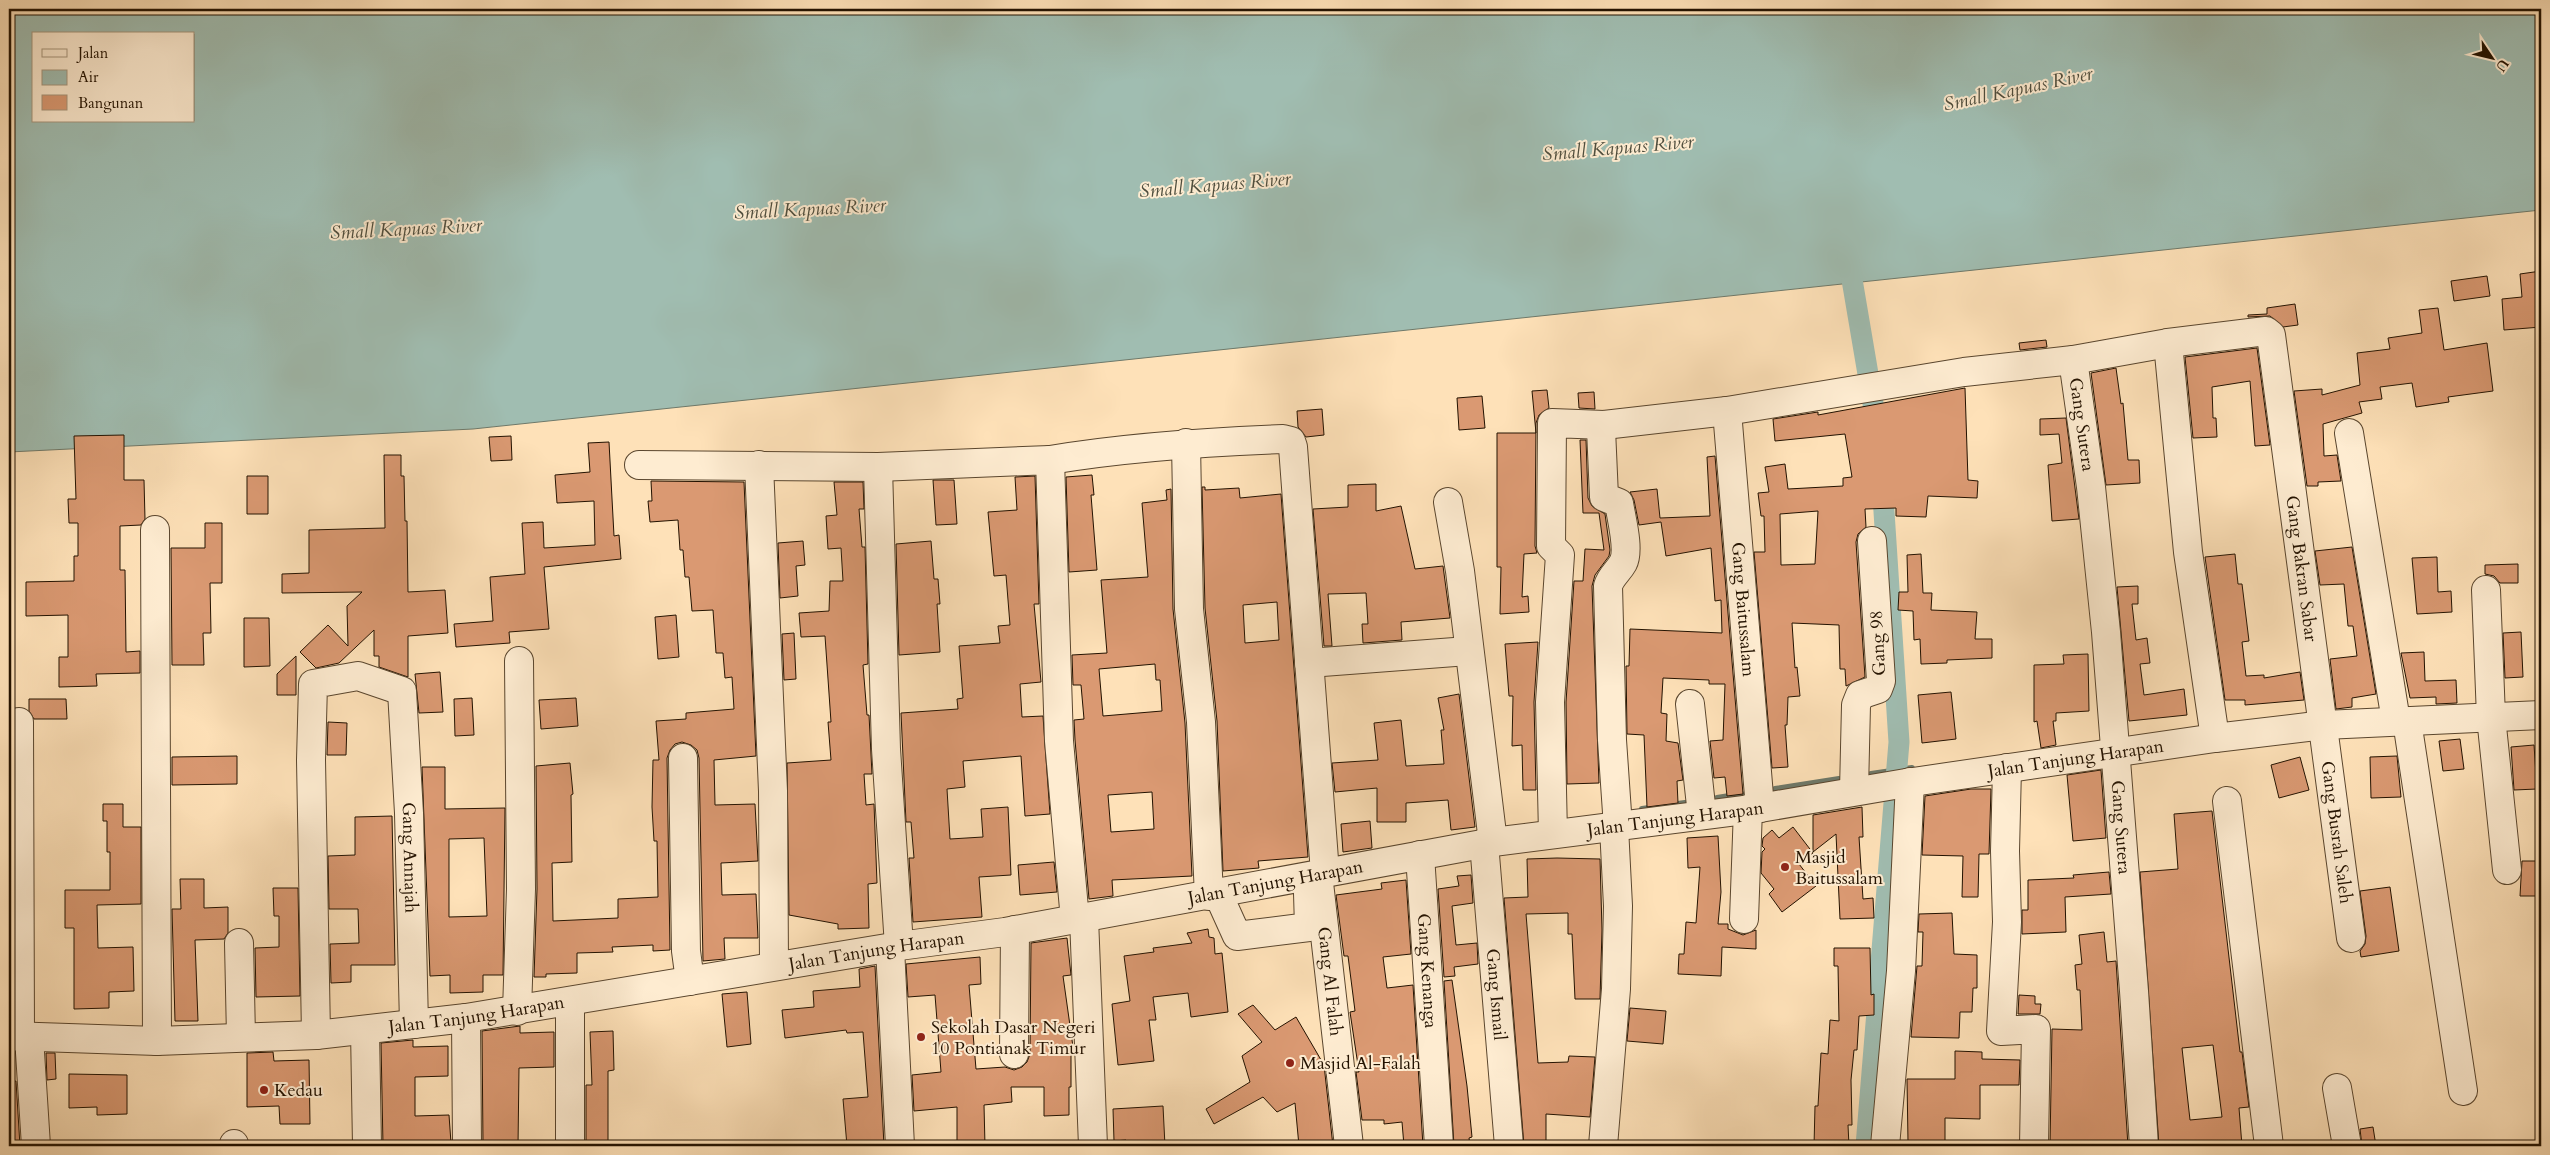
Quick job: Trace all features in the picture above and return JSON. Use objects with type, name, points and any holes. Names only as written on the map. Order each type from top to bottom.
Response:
[{"type":"street","name":"Gang Bakran Sabar","points":[[2168,343],[2269,332],[2324,725]]},
{"type":"street","points":[[1553,834],[1550,702],[1560,555],[1551,546],[1552,422],[1604,425],[1727,411],[1964,372],[2073,360],[2168,343],[2188,552],[2215,738]]},
{"type":"street","name":"Gang Sutera","points":[[2073,360],[2080,395],[2100,573],[2117,754],[2144,1146]]},
{"type":"street","name":"Gang Baitussalam","points":[[1727,411],[1754,808],[1744,919]]},
{"type":"street","points":[[1603,1146],[1616,989],[1618,906],[1608,586],[1610,580],[1624,562],[1626,547],[1619,503],[1604,497],[1601,429],[1604,425]]},
{"type":"street","points":[[2349,433],[2402,721],[2463,1091]]},
{"type":"street","points":[[639,465],[878,467],[1050,460],[1103,451],[1186,443],[1283,439],[1291,441],[1293,447],[1309,662],[1317,874],[1309,926],[1237,936],[1214,895],[1195,650],[1188,609],[1186,443]]},
{"type":"street","points":[[1050,460],[1059,740],[1079,919],[1093,1146]]},
{"type":"street","points":[[759,465],[773,791],[774,966]]},
{"type":"street","points":[[878,467],[900,1146]]},
{"type":"street","name":"Gang Ismail","points":[[1448,502],[1463,594],[1489,843],[1509,1146]]},
{"type":"street","points":[[155,530],[157,1041]]},
{"type":"street","name":"Gang 98","points":[[1856,791],[1856,705],[1860,695],[1878,689],[1881,681],[1872,541]]},
{"type":"street","points":[[2486,590],[2492,716],[2507,870]]},
{"type":"street","points":[[1309,662],[1468,651]]},
{"type":"street","points":[[517,1011],[521,889],[519,661]]},
{"type":"street","name":"Gang Annajah","points":[[316,1035],[311,760],[313,684],[358,676],[402,691],[409,813],[414,1024]]},
{"type":"street","points":[[1690,704],[1702,815]]},
{"type":"street","name":"Jalan Tanjung Harapan","points":[[19,1037],[157,1041],[316,1035],[466,1018],[517,1011],[774,966],[1015,930],[1214,895],[1489,843],[1754,808],[1908,782],[2117,754],[2215,738],[2324,725],[2541,715]]},
{"type":"street","points":[[19,722],[14,866],[19,1037],[36,1146]]},
{"type":"street","name":"Gang Busrah Saleh","points":[[2324,725],[2352,938]]},
{"type":"street","points":[[682,758],[686,950],[690,981]]},
{"type":"street","points":[[2007,768],[2005,851],[2007,922],[2001,1031],[2036,1029],[2034,1146]]},
{"type":"street","points":[[1885,1146],[1901,971],[1908,782]]},
{"type":"street","points":[[2227,801],[2270,1146]]},
{"type":"street","name":"Gang Kenanga","points":[[1420,855],[1439,1146]]},
{"type":"street","name":"Gang Al Falah","points":[[1317,874],[1349,1146]]},
{"type":"street","points":[[1014,1054],[1015,930]]},
{"type":"street","points":[[239,943],[241,1037]]},
{"type":"street","points":[[570,1002],[570,1146]]},
{"type":"street","points":[[466,1018],[467,1146]]},
{"type":"street","points":[[365,1030],[367,1146]]},
{"type":"street","points":[[2337,1088],[2347,1146]]},
{"type":"water","name":"Small Kapuas River","points":[[9,9],[2541,9],[2541,210],[473,429],[9,452]]},
{"type":"building","points":[[2541,271],[2541,327],[2504,330],[2502,299],[2522,297],[2520,274]]},
{"type":"building","points":[[2487,276],[2490,296],[2454,301],[2451,281]]},
{"type":"building","points":[[2295,304],[2298,325],[2283,327],[2270,316],[2248,317],[2248,315],[2267,314],[2267,308]]},
{"type":"building","points":[[2438,308],[2444,350],[2487,343],[2493,391],[2448,397],[2449,402],[2416,407],[2412,383],[2380,387],[2382,399],[2359,402],[2362,413],[2323,424],[2324,456],[2337,455],[2341,481],[2318,482],[2318,486],[2307,486],[2294,391],[2322,389],[2322,395],[2360,385],[2357,353],[2390,349],[2388,338],[2422,333],[2419,310]]},
{"type":"building","points":[[2046,340],[2047,347],[2020,350],[2019,343]]},
{"type":"building","points":[[2257,348],[2270,445],[2255,446],[2250,381],[2212,387],[2213,418],[2216,418],[2217,437],[2193,438],[2185,357]]},
{"type":"building","points":[[2116,368],[2121,404],[2123,403],[2128,460],[2139,460],[2140,483],[2106,485],[2091,373]]},
{"type":"building","points":[[1965,388],[1968,480],[1978,481],[1977,498],[1928,496],[1926,517],[1896,516],[1896,508],[1865,509],[1866,527],[1858,534],[1856,542],[1865,677],[1846,686],[1845,669],[1840,669],[1839,625],[1792,623],[1795,668],[1797,667],[1800,696],[1788,697],[1787,725],[1785,725],[1788,767],[1772,768],[1754,552],[1765,552],[1764,516],[1761,516],[1758,493],[1769,492],[1765,467],[1785,464],[1788,489],[1843,486],[1843,478],[1852,477],[1845,434],[1775,441],[1773,419],[1818,412],[1818,415]],"holes":[[[1818,511],[1815,564],[1781,565],[1780,514]]]},
{"type":"building","points":[[1547,390],[1549,408],[1539,415],[1536,423],[1536,432],[1532,391]]},
{"type":"building","points":[[1594,392],[1595,409],[1579,408],[1578,393]]},
{"type":"building","points":[[1482,396],[1485,428],[1459,430],[1457,398]]},
{"type":"building","points":[[1322,409],[1324,435],[1306,437],[1298,427],[1297,411]]},
{"type":"building","points":[[2066,418],[2079,519],[2052,521],[2048,465],[2062,463],[2059,434],[2040,435],[2040,419]]},
{"type":"building","points":[[1497,433],[1536,433],[1535,546],[1537,553],[1524,554],[1522,597],[1528,596],[1529,612],[1500,614],[1501,567],[1497,567]]},
{"type":"building","points":[[124,435],[124,480],[144,480],[145,519],[141,525],[120,526],[120,570],[125,570],[126,652],[140,651],[140,673],[96,674],[97,686],[59,687],[59,657],[68,657],[68,615],[26,616],[26,582],[74,581],[74,556],[78,556],[78,523],[69,523],[68,499],[76,499],[74,436]]},
{"type":"building","points":[[511,436],[512,460],[491,461],[489,437]]},
{"type":"building","points":[[1580,440],[1586,440],[1588,498],[1592,506],[1605,514],[1610,550],[1609,556],[1595,575],[1592,586],[1599,783],[1567,784],[1566,702],[1574,581],[1583,581],[1585,549],[1604,550],[1599,513],[1583,513]]},
{"type":"building","points":[[609,442],[614,536],[619,535],[621,559],[544,567],[549,629],[509,632],[510,643],[456,647],[454,624],[493,621],[490,577],[525,574],[522,523],[543,522],[544,548],[595,545],[594,501],[557,503],[555,475],[590,472],[588,443]]},
{"type":"building","points":[[384,455],[401,455],[401,476],[404,476],[405,521],[407,521],[408,592],[445,590],[448,633],[408,636],[408,677],[379,667],[379,656],[374,656],[374,630],[339,663],[316,668],[300,652],[328,625],[348,646],[347,606],[362,592],[282,593],[282,574],[309,573],[309,530],[385,528]]},
{"type":"building","points":[[1715,456],[1743,794],[1727,796],[1725,777],[1714,778],[1710,741],[1723,740],[1725,684],[1709,684],[1709,680],[1663,678],[1661,713],[1667,714],[1666,741],[1678,743],[1683,780],[1677,781],[1678,803],[1647,807],[1644,735],[1627,734],[1626,666],[1629,666],[1630,629],[1722,633],[1721,600],[1715,601],[1711,548],[1666,556],[1661,522],[1639,525],[1634,500],[1630,492],[1657,489],[1660,518],[1710,516],[1707,457]]},
{"type":"building","points":[[1092,475],[1094,495],[1091,495],[1097,570],[1069,572],[1066,477]]},
{"type":"building","points":[[247,476],[268,476],[268,514],[247,514]]},
{"type":"building","points":[[1035,476],[1039,604],[1034,604],[1041,682],[1020,684],[1022,717],[1043,716],[1050,814],[1025,816],[1021,756],[963,761],[965,787],[947,789],[950,839],[983,837],[981,809],[1008,807],[1011,875],[979,877],[982,917],[913,922],[909,858],[914,858],[911,822],[906,822],[901,713],[958,709],[957,699],[963,698],[959,646],[1000,643],[998,626],[1010,625],[1006,575],[994,576],[988,512],[1017,510],[1015,477]]},
{"type":"building","points":[[933,480],[954,480],[957,524],[936,525]]},
{"type":"building","points":[[651,481],[744,482],[756,756],[714,760],[715,805],[755,804],[758,861],[721,863],[722,895],[756,894],[758,938],[724,938],[725,959],[703,961],[699,758],[697,750],[691,745],[682,742],[675,744],[667,758],[670,950],[653,951],[653,945],[612,947],[613,952],[577,953],[577,973],[546,974],[546,977],[534,977],[537,889],[536,766],[570,763],[573,794],[571,795],[572,862],[552,863],[553,921],[618,918],[618,899],[658,897],[657,841],[654,841],[652,807],[653,760],[659,760],[656,721],[686,719],[686,713],[734,709],[732,677],[725,678],[723,653],[716,653],[713,610],[692,611],[689,577],[685,577],[683,550],[680,550],[678,520],[650,522],[648,501],[652,501]]},
{"type":"building","points":[[834,482],[863,482],[864,509],[859,509],[862,547],[865,547],[868,664],[863,665],[867,715],[869,715],[872,774],[864,774],[866,805],[874,804],[877,883],[868,884],[869,928],[838,929],[838,924],[789,915],[787,763],[831,760],[828,722],[831,722],[825,636],[801,637],[799,613],[829,611],[830,581],[843,581],[841,548],[828,549],[826,516],[837,515]]},
{"type":"building","points":[[1376,484],[1376,511],[1401,506],[1415,569],[1443,566],[1450,618],[1401,622],[1402,640],[1363,643],[1362,624],[1368,624],[1366,593],[1328,594],[1332,646],[1324,646],[1313,509],[1348,507],[1348,485]]},
{"type":"building","points":[[1202,487],[1205,487],[1205,490],[1239,488],[1240,498],[1281,494],[1308,857],[1258,861],[1259,868],[1223,871],[1217,721],[1205,608]],"holes":[[[1277,602],[1279,640],[1245,643],[1243,605]]]},
{"type":"building","points":[[1171,489],[1173,609],[1185,723],[1192,876],[1112,880],[1113,896],[1089,899],[1074,720],[1084,719],[1081,685],[1073,685],[1072,655],[1107,653],[1101,580],[1148,577],[1142,503],[1167,500],[1166,490]],"holes":[[[1155,664],[1156,680],[1160,680],[1162,711],[1103,716],[1099,669]],[[1152,792],[1154,829],[1111,832],[1108,795]]]},
{"type":"building","points":[[205,523],[222,523],[222,583],[210,583],[211,633],[203,633],[204,665],[172,665],[171,548],[205,548]]},
{"type":"building","points":[[803,541],[805,565],[796,566],[798,596],[780,598],[778,543]]},
{"type":"building","points":[[931,541],[934,579],[938,579],[940,604],[937,604],[940,652],[899,655],[896,544]]},
{"type":"building","points":[[2352,547],[2376,694],[2352,698],[2352,707],[2336,709],[2330,659],[2357,656],[2353,626],[2348,626],[2344,584],[2320,585],[2315,551]]},
{"type":"building","points":[[1921,554],[1923,593],[1932,593],[1931,610],[1977,612],[1975,639],[1992,639],[1992,658],[1947,660],[1947,663],[1921,664],[1920,639],[1914,640],[1913,611],[1898,610],[1899,592],[1908,592],[1907,555]]},
{"type":"building","points":[[2235,554],[2238,584],[2242,584],[2249,641],[2242,642],[2246,676],[2264,675],[2264,678],[2300,672],[2304,700],[2245,705],[2245,700],[2225,700],[2205,557]]},
{"type":"building","points":[[2437,557],[2438,592],[2451,591],[2452,612],[2417,614],[2412,558]]},
{"type":"building","points":[[2518,564],[2518,583],[2500,583],[2494,576],[2485,574],[2485,565]]},
{"type":"building","points":[[2138,586],[2138,604],[2132,604],[2136,640],[2147,638],[2150,663],[2140,664],[2144,695],[2184,689],[2187,715],[2129,721],[2117,587]]},
{"type":"building","points":[[676,615],[679,657],[658,659],[655,617]]},
{"type":"building","points":[[244,618],[269,618],[270,666],[244,667]]},
{"type":"building","points":[[2521,632],[2523,677],[2505,678],[2503,633]]},
{"type":"building","points":[[794,633],[796,679],[784,680],[782,634]]},
{"type":"building","points":[[1538,642],[1534,702],[1536,790],[1523,790],[1522,745],[1512,746],[1513,696],[1509,696],[1505,644]]},
{"type":"building","points":[[2424,652],[2425,681],[2456,680],[2457,703],[2436,704],[2436,697],[2410,698],[2401,653]]},
{"type":"building","points":[[2088,654],[2089,711],[2056,713],[2056,721],[2053,721],[2056,745],[2041,748],[2037,721],[2034,722],[2034,665],[2064,664],[2063,655]]},
{"type":"building","points":[[296,656],[296,695],[277,695],[277,674]]},
{"type":"building","points":[[440,672],[443,712],[419,713],[415,674]]},
{"type":"building","points":[[1951,692],[1956,739],[1922,743],[1918,695]]},
{"type":"building","points":[[1459,694],[1475,827],[1451,830],[1448,800],[1406,803],[1406,822],[1377,822],[1377,788],[1335,792],[1332,763],[1378,760],[1374,723],[1401,720],[1406,766],[1444,764],[1441,730],[1444,730],[1438,698]]},
{"type":"building","points":[[472,698],[474,735],[455,736],[454,699]]},
{"type":"building","points":[[576,698],[578,726],[541,729],[539,700]]},
{"type":"building","points":[[29,699],[66,699],[67,719],[34,719],[29,711]]},
{"type":"building","points":[[328,722],[347,723],[346,755],[327,755]]},
{"type":"building","points":[[2460,739],[2464,769],[2443,771],[2439,741]]},
{"type":"building","points":[[2534,745],[2537,789],[2514,790],[2511,747]]},
{"type":"building","points":[[237,756],[237,784],[172,785],[172,757]]},
{"type":"building","points":[[2397,756],[2401,797],[2371,798],[2370,757]]},
{"type":"building","points":[[2300,757],[2309,790],[2279,798],[2271,765]]},
{"type":"building","points":[[422,767],[445,767],[445,809],[505,808],[503,975],[483,975],[483,992],[450,993],[450,975],[430,976]],"holes":[[[484,838],[487,916],[449,917],[449,839]]]},
{"type":"building","points":[[2101,770],[2106,838],[2073,841],[2067,775]]},
{"type":"building","points":[[1971,789],[1991,789],[1989,854],[1979,854],[1978,897],[1962,897],[1963,856],[1922,855],[1925,796]]},
{"type":"building","points":[[103,804],[123,804],[123,827],[141,827],[141,904],[97,905],[98,948],[133,947],[134,991],[109,992],[109,1008],[74,1009],[74,928],[65,928],[65,890],[110,890],[110,852],[107,852],[107,821],[103,821]]},
{"type":"building","points":[[1862,807],[1863,837],[1859,837],[1863,899],[1873,898],[1874,918],[1840,919],[1836,834],[1813,852],[1813,815]]},
{"type":"building","points":[[2212,811],[2240,1052],[2242,1052],[2249,1107],[2239,1108],[2242,1146],[2159,1146],[2140,872],[2178,869],[2174,814]],"holes":[[[2213,1045],[2222,1117],[2190,1120],[2182,1048]]]},
{"type":"building","points":[[392,816],[395,965],[351,965],[351,982],[331,983],[330,944],[359,943],[358,909],[329,909],[328,856],[355,855],[355,817]]},
{"type":"building","points":[[1370,821],[1372,848],[1343,852],[1341,824]]},
{"type":"building","points":[[1793,827],[1813,853],[1799,864],[1816,886],[1782,912],[1769,894],[1774,889],[1761,873],[1762,852],[1765,849],[1762,846],[1763,838],[1772,830],[1779,838]]},
{"type":"building","points":[[1718,836],[1721,892],[1718,924],[1728,924],[1728,929],[1743,935],[1756,930],[1756,949],[1722,947],[1721,976],[1678,974],[1679,954],[1684,954],[1686,922],[1696,923],[1700,867],[1688,868],[1687,838]]},
{"type":"building","points":[[1527,859],[1600,859],[1602,930],[1600,999],[1575,999],[1572,934],[1568,934],[1568,913],[1526,914],[1538,1063],[1568,1062],[1569,1056],[1595,1057],[1590,1117],[1546,1114],[1546,1146],[1524,1146],[1504,898],[1528,897]]},
{"type":"building","points":[[2522,861],[2541,861],[2541,896],[2520,896]]},
{"type":"building","points":[[1054,862],[1057,892],[1020,895],[1018,865]]},
{"type":"building","points":[[2109,872],[2111,894],[2065,897],[2066,932],[2022,934],[2022,910],[2028,910],[2028,880],[2074,878],[2073,875]]},
{"type":"building","points":[[1471,875],[1473,903],[1452,906],[1456,945],[1477,943],[1478,964],[1454,967],[1455,976],[1444,977],[1438,889],[1459,886],[1457,876]]},
{"type":"building","points":[[180,879],[204,879],[204,908],[228,907],[228,933],[224,939],[195,940],[198,1021],[175,1021],[172,909],[181,909]]},
{"type":"building","points":[[1406,880],[1411,954],[1383,957],[1387,988],[1413,985],[1423,1146],[1404,1146],[1402,1122],[1384,1124],[1384,1120],[1362,1120],[1356,1072],[1359,1072],[1350,1012],[1355,1011],[1348,956],[1344,956],[1336,895],[1382,889],[1381,883]]},
{"type":"building","points":[[2390,887],[2399,951],[2361,957],[2360,951],[2365,944],[2366,936],[2360,891]]},
{"type":"building","points":[[273,888],[298,888],[300,996],[256,997],[255,948],[279,947],[279,916],[274,916]]},
{"type":"building","points":[[1952,913],[1954,954],[1977,955],[1977,988],[1973,988],[1972,1012],[1960,1012],[1959,1038],[1911,1037],[1917,966],[1922,966],[1923,932],[1918,932],[1919,914]]},
{"type":"building","points":[[1208,929],[1209,937],[1214,938],[1215,954],[1222,953],[1228,1012],[1191,1017],[1188,993],[1153,997],[1156,1020],[1149,1020],[1154,1061],[1118,1065],[1112,1004],[1130,1001],[1124,956],[1154,952],[1153,948],[1192,943],[1187,933]]},
{"type":"building","points":[[2104,932],[2107,962],[2116,961],[2128,1146],[2050,1146],[2052,1029],[2082,1030],[2080,990],[2077,990],[2075,965],[2082,964],[2079,935]]},
{"type":"building","points":[[1067,938],[1071,975],[1063,976],[1074,1054],[1071,1055],[1069,1115],[1044,1116],[1044,1087],[1011,1087],[1012,1102],[984,1105],[985,1146],[957,1146],[957,1107],[914,1111],[912,1075],[941,1072],[935,995],[908,997],[906,964],[980,957],[981,984],[969,985],[976,1069],[1005,1067],[1014,1070],[1022,1067],[1027,1062],[1030,1054],[1031,943]]},
{"type":"building","points":[[1834,948],[1870,948],[1871,995],[1874,994],[1874,1015],[1859,1016],[1857,1050],[1854,1050],[1851,1080],[1852,1125],[1848,1125],[1849,1146],[1814,1146],[1815,1106],[1818,1106],[1821,1053],[1828,1054],[1830,1020],[1839,1021],[1838,966],[1834,966]]},
{"type":"building","points":[[875,966],[884,1146],[847,1146],[843,1099],[868,1097],[863,1032],[847,1033],[846,1030],[785,1038],[782,1010],[814,1007],[813,991],[860,987],[859,969]]},
{"type":"building","points":[[1452,980],[1467,1086],[1472,1137],[1469,1138],[1470,1146],[1454,1146],[1444,981]]},
{"type":"building","points":[[747,992],[751,1044],[727,1047],[722,994]]},
{"type":"building","points":[[2019,995],[2035,996],[2035,1004],[2041,1004],[2040,1014],[2018,1014]]},
{"type":"building","points":[[1253,1005],[1275,1030],[1296,1017],[1324,1065],[1333,1146],[1299,1146],[1295,1103],[1277,1112],[1263,1097],[1214,1124],[1206,1109],[1250,1082],[1242,1056],[1262,1042],[1238,1014]]},
{"type":"building","points":[[1630,1008],[1666,1011],[1663,1044],[1627,1041]]},
{"type":"building","points":[[520,1026],[520,1033],[554,1032],[554,1067],[519,1068],[518,1146],[483,1146],[482,1031]]},
{"type":"building","points":[[613,1031],[614,1070],[608,1071],[608,1146],[586,1146],[586,1085],[592,1085],[590,1032]]},
{"type":"building","points":[[413,1040],[413,1047],[448,1046],[448,1076],[415,1077],[415,1116],[449,1115],[451,1143],[383,1146],[381,1043]]},
{"type":"building","points":[[1955,1051],[1982,1052],[1982,1059],[2020,1060],[2019,1085],[1980,1085],[1980,1119],[1945,1118],[1945,1143],[1908,1142],[1907,1079],[1955,1079]]},
{"type":"building","points":[[273,1052],[274,1061],[309,1060],[310,1124],[280,1124],[279,1106],[247,1107],[247,1053]]},
{"type":"building","points":[[46,1053],[55,1053],[56,1079],[47,1080]]},
{"type":"building","points":[[69,1074],[127,1075],[127,1114],[97,1115],[97,1107],[69,1108]]},
{"type":"building","points":[[16,1081],[20,1146],[10,1146],[9,1082]]},
{"type":"building","points":[[1163,1106],[1165,1146],[1126,1146],[1126,1140],[1114,1141],[1113,1109]]},
{"type":"building","points":[[2373,1127],[2376,1146],[2362,1146],[2360,1129]]},
{"type":"waterway","points":[[1848,256],[1878,433]]},
{"type":"waterway","points":[[1866,1146],[1899,742],[1882,481]]},
{"type":"waterway","points":[[1871,774],[1912,768]]},
{"type":"waterway","points":[[1775,789],[1839,779]]},
{"type":"waterway","points":[[1717,798],[1742,794]]},
{"type":"waterway","points":[[1642,809],[1685,803]]},
{"type":"place","name":"Masjid Baitussalam","points":[[1785,867]]},
{"type":"place","name":"Sekolah Dasar Negeri 10 Pontianak Timur","points":[[921,1037]]},
{"type":"place","name":"Masjid Al-Falah","points":[[1290,1063]]},
{"type":"place","name":"Kedau","points":[[264,1090]]}]
